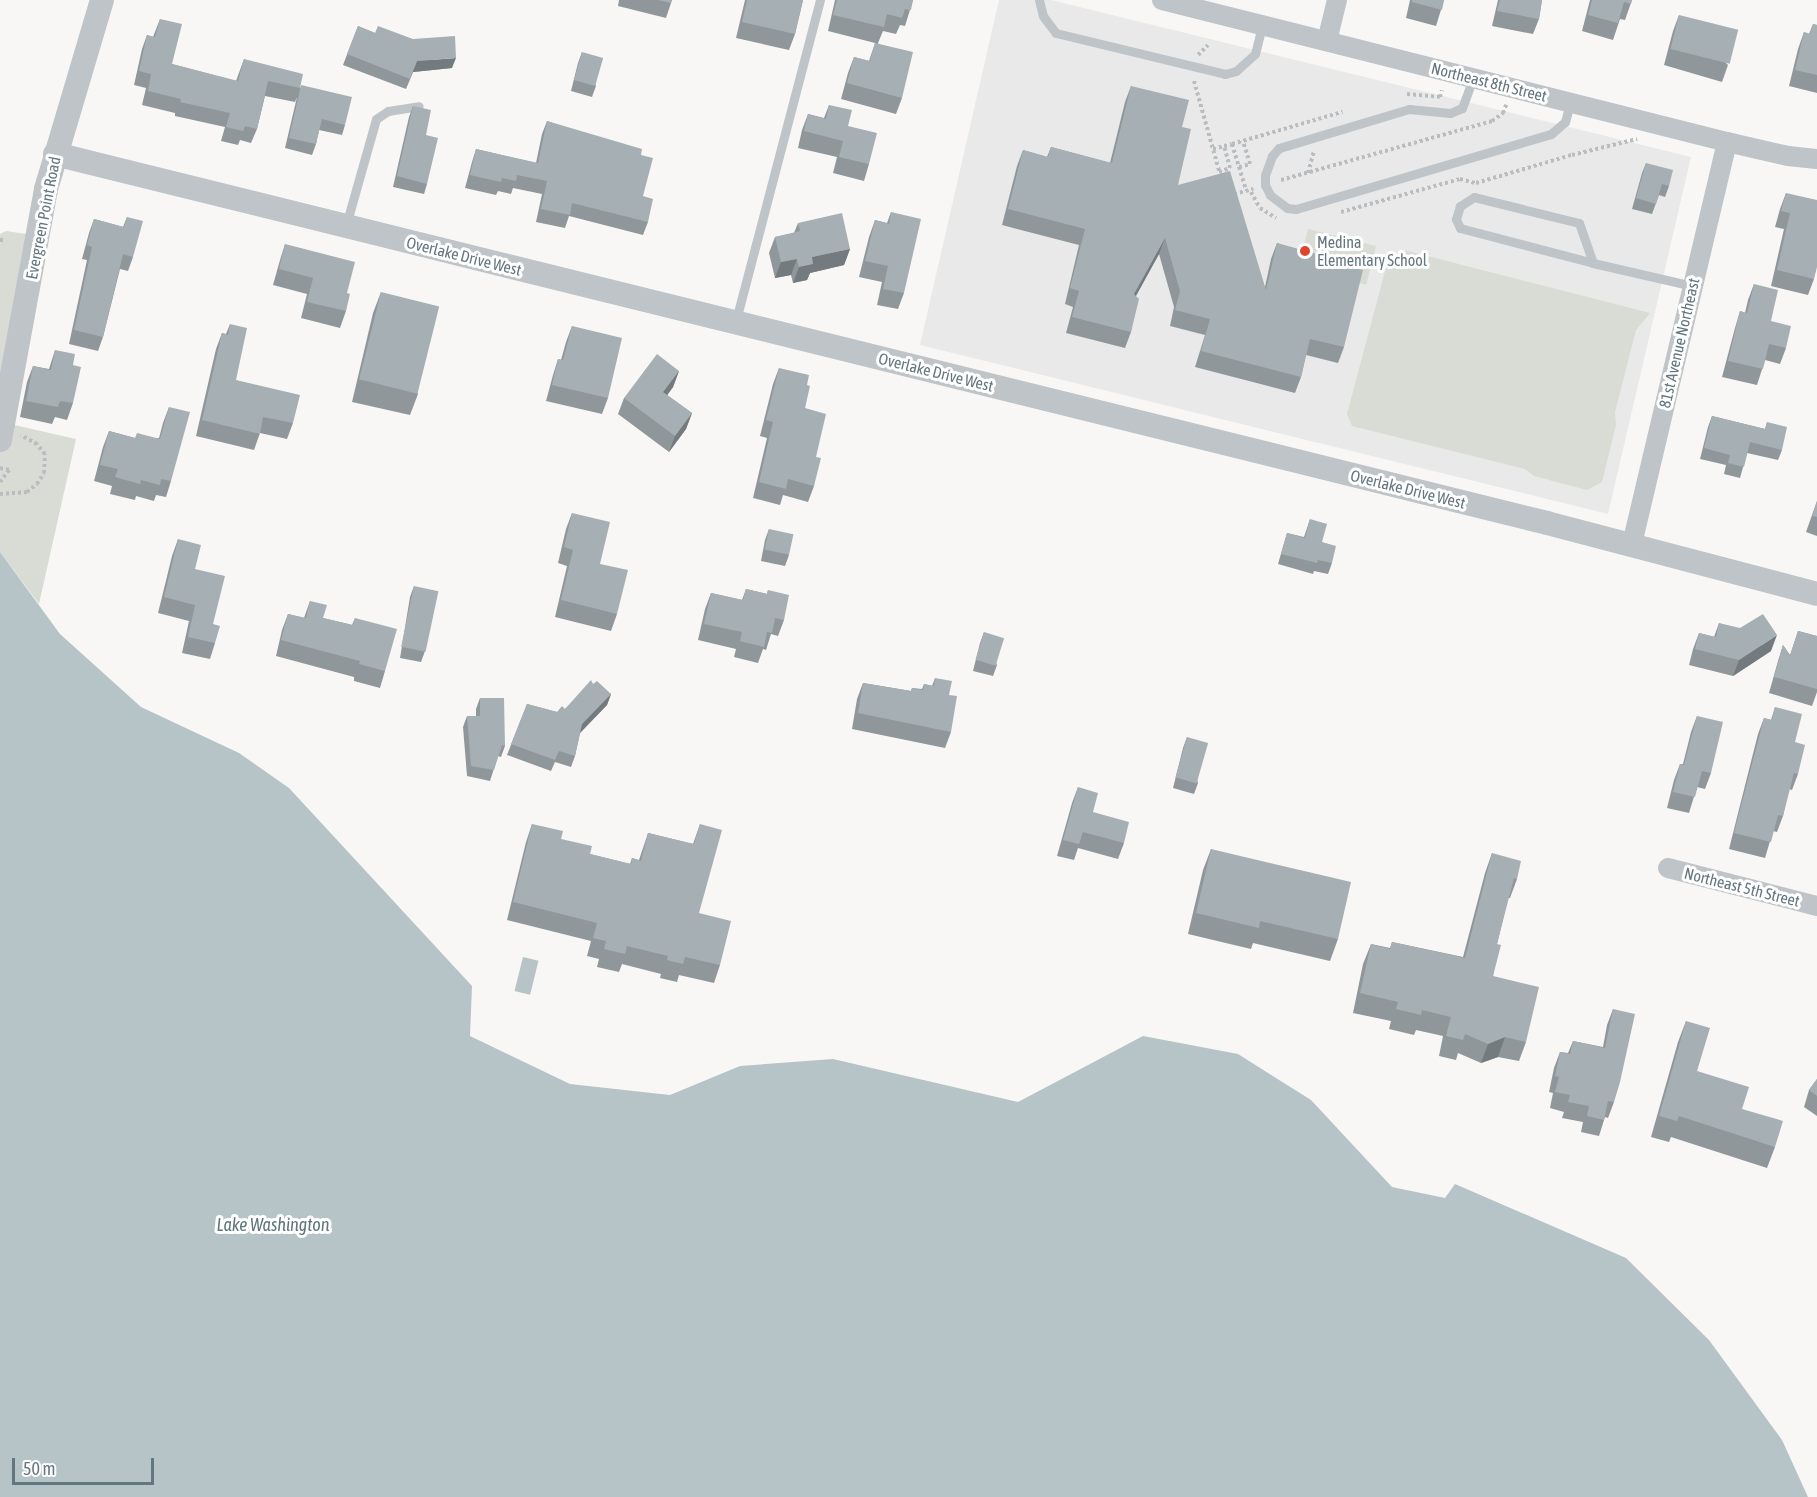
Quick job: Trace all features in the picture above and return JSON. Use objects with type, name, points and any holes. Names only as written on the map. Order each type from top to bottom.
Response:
[{"type":"street","name":"Evergreen Point Road","points":[[0,440],[55,154],[102,0]]},
{"type":"street","name":"Northeast 8th Street","points":[[1162,0],[1727,142],[1788,156],[1817,159]]},
{"type":"street","points":[[1328,41],[1337,0]]},
{"type":"street","name":"81st Avenue Northeast","points":[[1632,544],[1727,142]]},
{"type":"street","name":"Overlake Drive West","points":[[55,154],[1632,544],[1817,594]]},
{"type":"street","name":"Northeast 5th Street","points":[[1668,868],[1817,906]]},
{"type":"lane","points":[[735,322],[820,0]]},
{"type":"lane","points":[[1039,0],[1043,16],[1056,33],[1225,74],[1236,71],[1255,54],[1262,25]]},
{"type":"lane","points":[[1473,78],[1462,108],[1450,113],[1409,110],[1279,148],[1272,156],[1265,176],[1265,185],[1270,195],[1287,208],[1296,209],[1551,134],[1565,122],[1570,103]]},
{"type":"lane","points":[[346,227],[376,119],[388,111],[419,106]]},
{"type":"lane","points":[[1593,263],[1579,222],[1474,197],[1460,206],[1456,219],[1460,228],[1593,263],[1693,286]]},
{"type":"path","points":[[1194,81],[1224,188]]},
{"type":"path","points":[[1281,180],[1492,121],[1503,113],[1506,105]]},
{"type":"path","points":[[1475,183],[1572,155],[1639,139]]},
{"type":"path","points":[[1213,149],[1242,141],[1250,164],[1239,167]]},
{"type":"path","points":[[1232,144],[1246,190]]},
{"type":"path","points":[[1219,172],[1230,168],[1224,146]]},
{"type":"path","points":[[1308,173],[1307,169],[1314,151]]},
{"type":"path","points":[[1227,196],[1254,188]]},
{"type":"path","points":[[0,240],[6,240]]},
{"type":"path","points":[[0,494],[27,492],[41,478],[45,466],[45,454],[30,438]]},
{"type":"path","points":[[0,468],[9,470],[0,482]]},
{"type":"shaded area","name":"Medina Elementary School","points":[[999,0],[1051,0],[1691,157],[1608,514],[920,345]]},
{"type":"shaded area","points":[[1308,229],[1376,246],[1366,285],[1298,268]]},
{"type":"shaded area","points":[[6,231],[46,237],[10,424],[76,439],[39,604],[0,552],[0,234]]},
{"type":"shaded area","points":[[1404,250],[1650,313],[1636,330],[1615,412],[1616,425],[1602,482],[1587,490],[1534,476],[1525,469],[1352,426],[1347,414],[1388,260]]},
{"type":"water","name":"Lake Washington","points":[[0,552],[60,634],[141,707],[239,753],[289,788],[472,986],[470,1036],[570,1084],[670,1095],[740,1066],[833,1059],[1018,1102],[1143,1036],[1238,1054],[1311,1100],[1392,1187],[1445,1198],[1455,1184],[1626,1258],[1709,1340],[1782,1440],[1808,1497],[0,1497]]},
{"type":"water","points":[[523,957],[539,961],[530,995],[515,991]]},
{"type":"building","points":[[747,0],[803,0],[795,34],[742,22]]},
{"type":"building","points":[[837,0],[913,0],[911,10],[905,9],[902,18],[887,14],[884,27],[833,15]]},
{"type":"building","points":[[1412,0],[1444,0],[1442,10],[1412,2]]},
{"type":"building","points":[[1500,0],[1542,0],[1539,19],[1497,11]]},
{"type":"building","points":[[1592,0],[1632,0],[1631,4],[1624,2],[1618,23],[1588,15]]},
{"type":"building","points":[[1679,15],[1738,30],[1730,64],[1671,49]]},
{"type":"building","points":[[160,19],[182,24],[172,64],[238,81],[244,59],[303,74],[300,88],[268,81],[257,129],[245,126],[243,131],[226,127],[230,113],[180,102],[181,99],[148,91],[151,74],[139,71],[147,35],[155,37]]},
{"type":"building","points":[[1813,24],[1817,25],[1817,75],[1795,70],[1804,32],[1810,34]]},
{"type":"building","points":[[358,26],[375,33],[378,26],[413,39],[455,36],[456,58],[417,61],[410,79],[347,54]]},
{"type":"building","points":[[875,43],[913,52],[902,98],[847,83],[854,57],[870,61]]},
{"type":"building","points":[[582,52],[603,58],[595,86],[574,80]]},
{"type":"building","points":[[301,85],[352,97],[345,125],[322,119],[316,144],[289,138]]},
{"type":"building","points":[[1131,86],[1189,100],[1182,127],[1191,129],[1178,185],[1230,171],[1266,290],[1277,243],[1317,254],[1316,259],[1363,270],[1344,347],[1310,339],[1301,377],[1201,351],[1210,319],[1175,310],[1180,291],[1165,238],[1134,294],[1139,299],[1131,332],[1072,317],[1079,291],[1070,288],[1085,229],[1008,209],[1023,150],[1048,157],[1051,147],[1112,163]]},
{"type":"building","points":[[829,105],[852,110],[848,126],[877,133],[869,164],[839,157],[843,141],[804,131],[808,114],[826,119]]},
{"type":"building","points":[[413,106],[431,110],[426,135],[438,138],[427,184],[397,176]]},
{"type":"building","points":[[547,121],[642,149],[641,155],[653,158],[643,196],[653,199],[648,222],[572,203],[570,215],[541,209],[547,181],[517,175],[516,181],[502,178],[501,182],[470,175],[476,149],[538,163]]},
{"type":"building","points":[[1646,163],[1673,170],[1669,186],[1662,184],[1656,204],[1636,198]]},
{"type":"building","points":[[1786,193],[1817,200],[1817,267],[1814,279],[1777,270],[1790,213],[1781,211]]},
{"type":"building","points":[[891,212],[921,219],[904,293],[883,289],[888,266],[865,261],[875,220],[889,224]]},
{"type":"building","points":[[842,213],[850,249],[812,257],[813,264],[799,267],[797,259],[781,262],[775,237],[800,231],[798,223]]},
{"type":"building","points":[[127,217],[143,221],[133,257],[123,254],[103,337],[74,330],[92,247],[87,245],[94,219],[124,227]]},
{"type":"building","points":[[285,244],[355,262],[347,293],[350,294],[346,311],[307,302],[313,278],[279,269]]},
{"type":"building","points":[[1754,284],[1778,290],[1771,321],[1791,326],[1786,348],[1769,344],[1763,369],[1728,361],[1740,311],[1747,313]]},
{"type":"building","points":[[381,292],[439,307],[417,394],[359,379]]},
{"type":"building","points":[[230,324],[247,328],[236,380],[300,395],[293,423],[263,417],[260,434],[202,420],[222,333],[228,335]]},
{"type":"building","points":[[572,326],[622,338],[608,398],[552,385],[558,359],[563,360]]},
{"type":"building","points":[[55,350],[75,354],[73,365],[81,367],[73,403],[60,401],[58,407],[26,401],[33,366],[51,370]]},
{"type":"building","points":[[657,354],[679,371],[663,392],[692,413],[675,436],[624,398]]},
{"type":"building","points":[[779,368],[809,375],[807,385],[810,386],[805,408],[826,414],[816,457],[821,458],[814,486],[788,479],[786,489],[759,482],[773,422],[766,420]]},
{"type":"building","points":[[169,407],[190,412],[171,481],[161,479],[160,485],[141,480],[140,484],[115,477],[118,469],[100,465],[109,431],[135,438],[137,433],[160,439]]},
{"type":"building","points":[[1712,416],[1765,429],[1767,422],[1787,427],[1782,450],[1750,442],[1744,467],[1728,463],[1730,455],[1704,448]]},
{"type":"building","points":[[1817,501],[1817,517],[1812,516]]},
{"type":"building","points":[[572,513],[610,522],[600,564],[628,570],[617,614],[561,600],[573,550],[564,547]]},
{"type":"building","points":[[1310,519],[1327,524],[1322,542],[1336,546],[1332,563],[1318,560],[1317,563],[1281,554],[1287,533],[1305,538]]},
{"type":"building","points":[[769,529],[793,534],[789,555],[765,550]]},
{"type":"building","points":[[178,539],[201,545],[195,569],[225,576],[213,624],[220,626],[215,643],[188,637],[195,605],[164,597]]},
{"type":"building","points":[[414,586],[438,591],[426,652],[401,647]]},
{"type":"building","points":[[746,589],[767,594],[768,590],[789,595],[784,620],[775,618],[772,633],[767,632],[764,647],[740,641],[742,632],[704,624],[711,593],[743,600]]},
{"type":"building","points":[[310,601],[327,605],[323,618],[353,625],[355,618],[397,629],[385,671],[359,664],[360,661],[281,640],[288,614],[306,618]]},
{"type":"building","points":[[1763,614],[1777,635],[1739,660],[1695,649],[1699,633],[1716,637],[1719,623],[1740,628]]},
{"type":"building","points":[[1798,631],[1817,636],[1817,689],[1774,677],[1783,645],[1790,656]]},
{"type":"building","points":[[984,632],[1004,638],[996,666],[976,660]]},
{"type":"building","points":[[935,678],[952,681],[949,695],[957,696],[951,732],[858,713],[863,683],[911,691],[912,688],[923,690],[924,684],[934,686]]},
{"type":"building","points":[[591,680],[593,684],[597,681],[611,694],[582,724],[575,756],[559,751],[555,760],[511,744],[527,704],[557,712],[562,706],[565,709]]},
{"type":"building","points":[[480,698],[504,698],[505,746],[502,745],[494,770],[471,766],[467,716],[480,716]]},
{"type":"building","points":[[1775,707],[1802,714],[1795,742],[1805,745],[1798,774],[1794,773],[1783,816],[1778,815],[1771,842],[1734,833],[1764,718],[1772,720]]},
{"type":"building","points":[[1697,716],[1723,722],[1711,773],[1702,771],[1695,797],[1673,792],[1680,764],[1684,765]]},
{"type":"building","points":[[1187,737],[1208,743],[1197,783],[1175,777]]},
{"type":"building","points":[[1078,787],[1098,793],[1093,812],[1129,822],[1124,843],[1083,832],[1079,844],[1063,840]]},
{"type":"building","points":[[532,824],[563,831],[561,839],[592,846],[590,854],[631,864],[632,858],[641,861],[648,833],[694,844],[700,824],[722,830],[699,913],[731,921],[720,965],[685,957],[683,964],[667,960],[668,956],[627,946],[625,954],[604,949],[606,941],[593,938],[597,923],[513,902]]},
{"type":"building","points":[[1211,849],[1351,882],[1338,939],[1260,921],[1259,928],[1196,913]]},
{"type":"building","points":[[1492,853],[1521,861],[1517,879],[1514,878],[1497,944],[1501,945],[1493,976],[1539,987],[1526,1042],[1505,1037],[1488,1044],[1465,1034],[1463,1040],[1446,1036],[1451,1017],[1422,1010],[1421,1015],[1396,1009],[1398,1002],[1360,993],[1371,944],[1390,949],[1392,942],[1465,958]]},
{"type":"building","points":[[1613,1009],[1635,1014],[1620,1082],[1614,1102],[1608,1101],[1604,1120],[1587,1116],[1589,1106],[1568,1102],[1570,1095],[1555,1092],[1559,1077],[1555,1076],[1560,1052],[1570,1054],[1573,1041],[1605,1048]]},
{"type":"building","points":[[1686,1021],[1710,1028],[1697,1071],[1749,1087],[1742,1109],[1783,1121],[1775,1147],[1679,1116],[1677,1121],[1659,1116]]},
{"type":"building","points":[[1817,1079],[1817,1096],[1809,1090]]},
{"type":"place","name":"Medina Elementary School","points":[[1305,251]]}]
